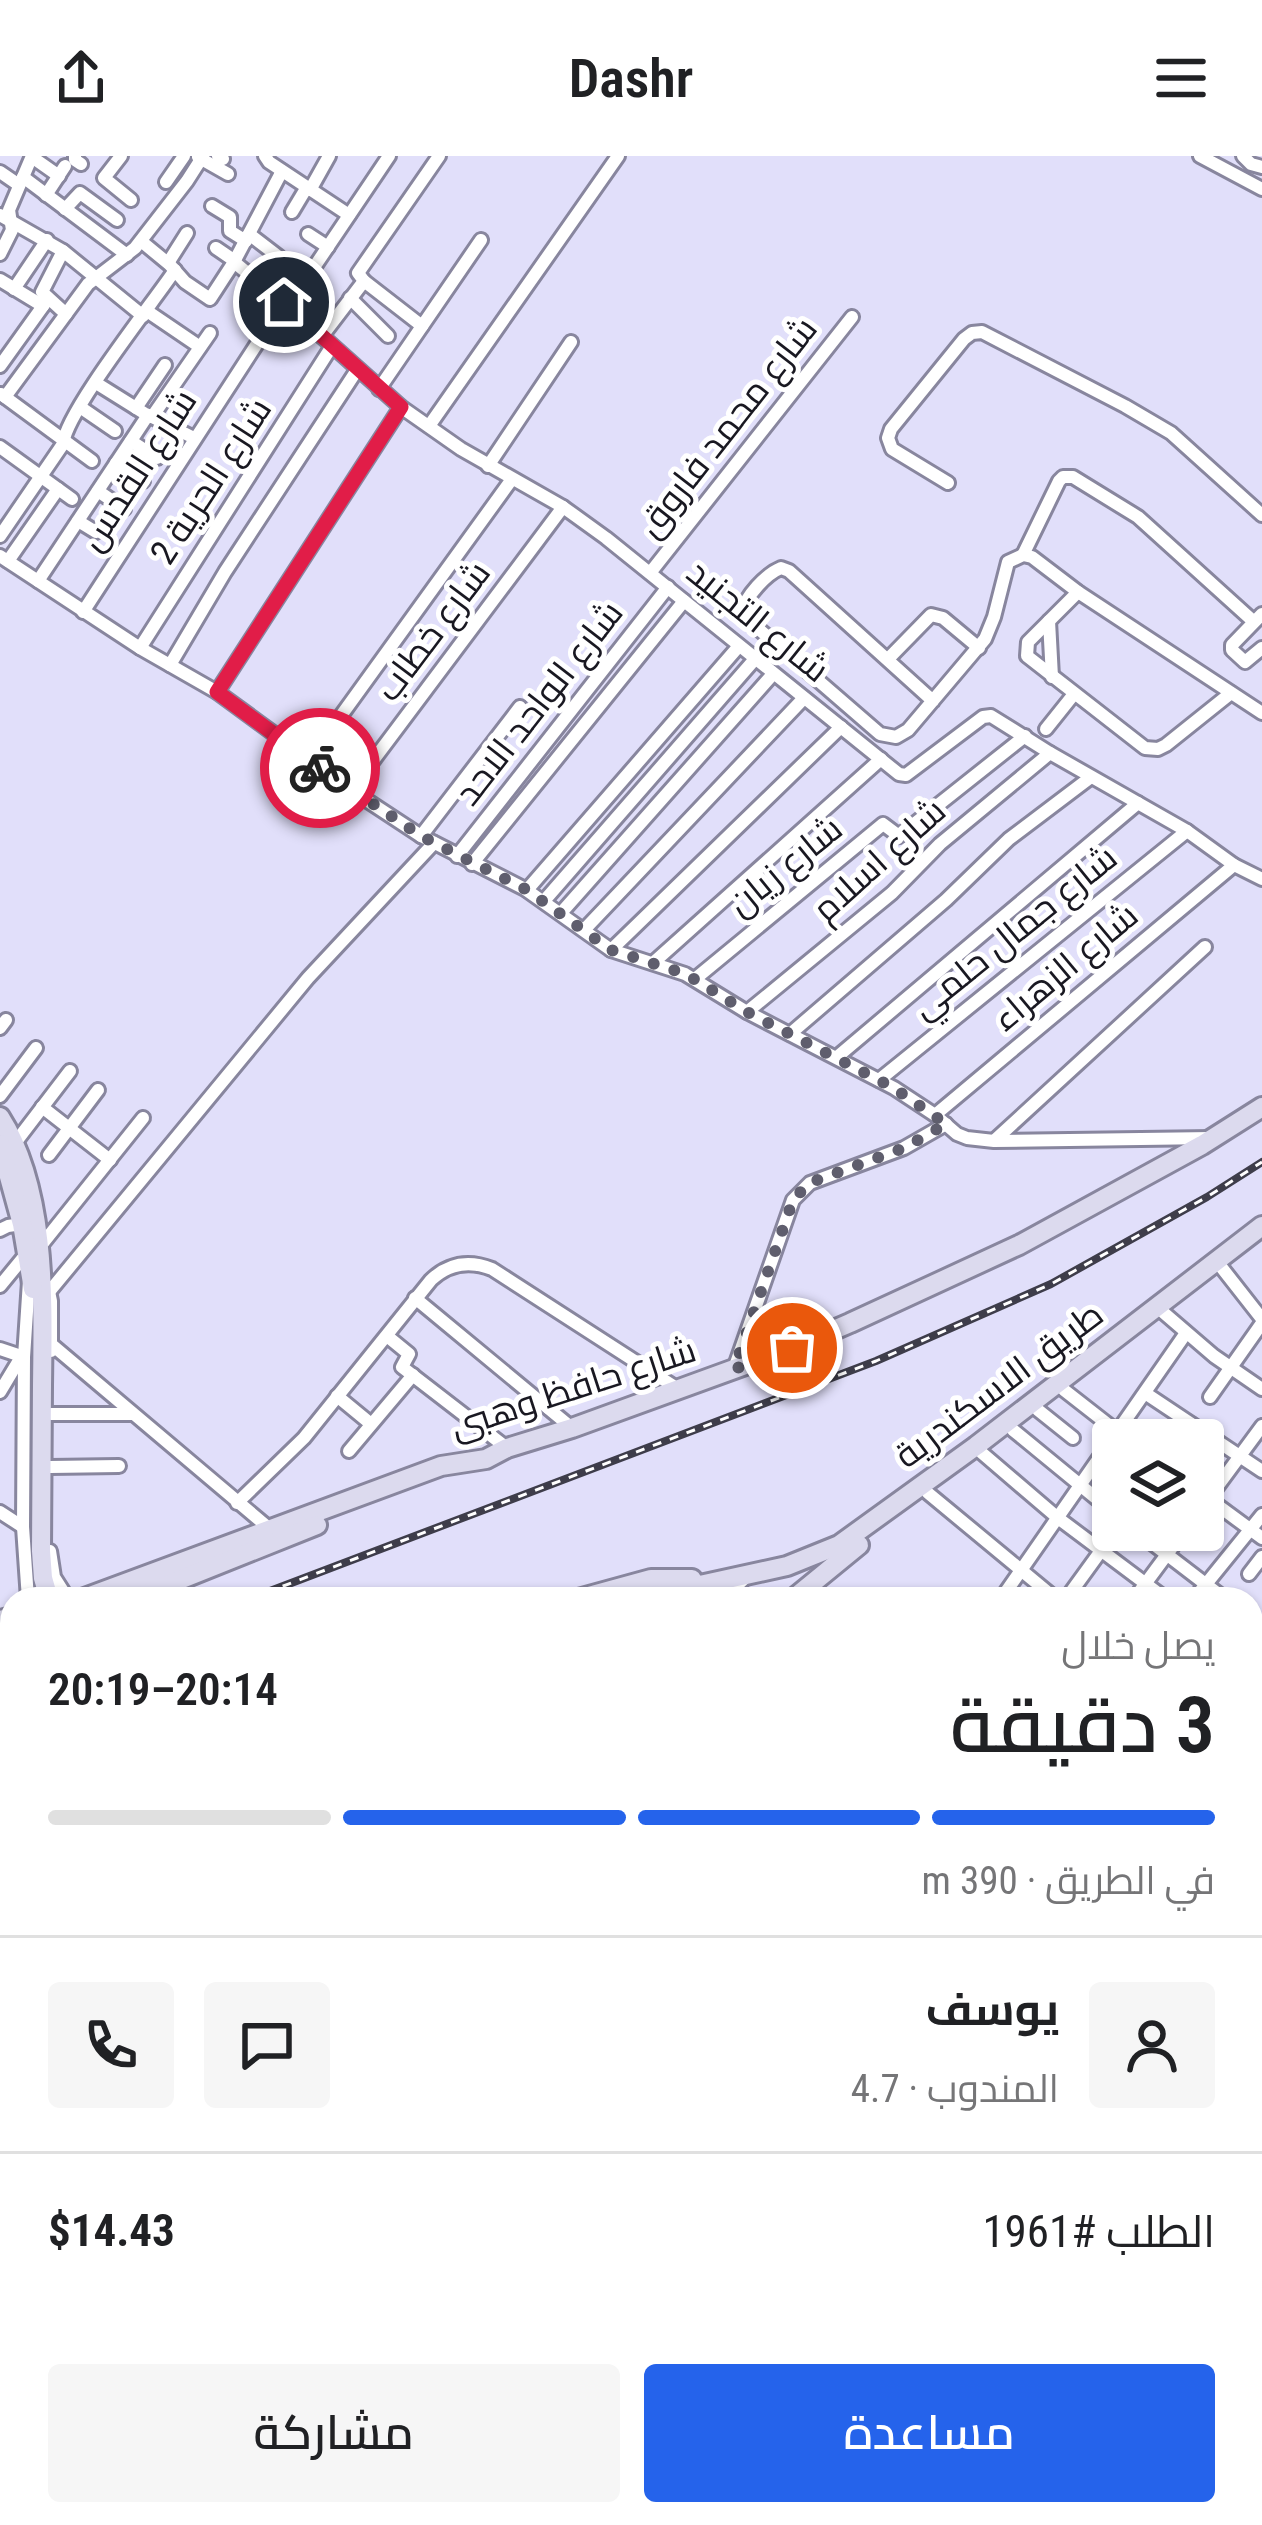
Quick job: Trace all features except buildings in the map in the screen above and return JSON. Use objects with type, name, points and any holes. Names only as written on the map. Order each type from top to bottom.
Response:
[{"type":"main road","name":"شارع حافظ وهبى","points":[[114,1587],[441,1466],[486,1459],[792,1348],[963,1273],[1111,1196],[1262,1107]]},
{"type":"main road","points":[[0,1117],[22,1224],[33,1250]]},
{"type":"main road","points":[[4,1147],[36,1273],[32,1552],[36,1587]]},
{"type":"main road","name":"طريق الاسكندرية","points":[[691,1587],[805,1561],[855,1536],[1262,1226]]},
{"type":"main road","name":"طريق الاسكندرية","points":[[804,1587],[1262,1238]]},
{"type":"main road","points":[[34,1353],[46,1587]]},
{"type":"main road","points":[[162,1587],[486,1459]]},
{"type":"main road","points":[[756,1572],[782,1587]]},
{"type":"main road","points":[[622,1587],[652,1579],[709,1583]]},
{"type":"street","points":[[0,254],[12,230],[6,218],[32,156],[70,166],[46,195]]},
{"type":"street","points":[[121,156],[104,178],[130,200]]},
{"type":"street","points":[[166,182],[184,156]]},
{"type":"street","name":"شارع القدس","points":[[82,612],[194,438],[389,156]]},
{"type":"street","name":"شارع الحرية 2","points":[[140,648],[364,281],[358,273],[439,156]]},
{"type":"street","points":[[429,426],[619,156]]},
{"type":"street","points":[[1200,156],[1262,189]]},
{"type":"street","points":[[1243,156],[1259,166],[1247,181]]},
{"type":"street","points":[[92,461],[3,395],[95,278],[141,242],[200,157],[228,174]]},
{"type":"street","points":[[292,212],[325,158]]},
{"type":"street","points":[[267,159],[349,215]]},
{"type":"street","points":[[141,242],[185,282],[206,298],[212,297],[282,171]]},
{"type":"street","points":[[0,172],[46,195],[128,256]]},
{"type":"street","points":[[65,209],[80,193],[117,220]]},
{"type":"street","points":[[212,206],[230,217],[230,231],[279,257]]},
{"type":"street","points":[[6,218],[47,240],[145,313],[200,346]]},
{"type":"street","points":[[0,536],[145,313],[188,232]]},
{"type":"street","points":[[308,233],[328,247]]},
{"type":"street","points":[[14,289],[47,240]]},
{"type":"street","points":[[379,389],[482,240]]},
{"type":"street","name":"شارع التجنيد","points":[[215,248],[401,407],[488,466],[563,507],[881,759]]},
{"type":"street","points":[[0,366],[45,303],[43,290],[63,251]]},
{"type":"street","points":[[0,280],[66,314]]},
{"type":"street","points":[[364,281],[422,326]]},
{"type":"street","points":[[350,298],[388,336]]},
{"type":"street","name":"شارع محمد فاروق","points":[[650,573],[851,317]]},
{"type":"street","points":[[949,483],[892,449],[889,433],[964,339],[982,332],[1161,427],[1262,515]]},
{"type":"street","points":[[145,414],[210,333]]},
{"type":"street","points":[[22,337],[40,350]]},
{"type":"street","points":[[488,466],[571,342]]},
{"type":"street","points":[[38,581],[131,441],[165,365]]},
{"type":"street","points":[[170,665],[358,370]]},
{"type":"street","points":[[96,383],[194,438]]},
{"type":"street","points":[[80,407],[115,431]]},
{"type":"street","points":[[217,692],[401,407]]},
{"type":"street","points":[[131,441],[157,458]]},
{"type":"street","points":[[0,447],[72,499]]},
{"type":"street","points":[[116,464],[143,481]]},
{"type":"street","points":[[1023,555],[1059,481],[1070,476],[1138,518],[1258,618],[1232,645],[1245,662],[1262,648]]},
{"type":"street","points":[[309,760],[512,479]]},
{"type":"street","points":[[58,488],[4,559],[82,612],[217,692],[427,840],[527,890],[611,950],[678,970],[747,1012],[879,1080],[968,1138],[1214,1138]]},
{"type":"street","points":[[98,491],[124,509]]},
{"type":"street","name":"شارع خطاب","points":[[351,790],[563,507]]},
{"type":"street","points":[[78,520],[96,532]]},
{"type":"street","points":[[933,701],[785,569],[771,572],[742,608],[746,619],[885,736],[896,737],[905,733],[933,701],[979,648],[994,617],[1008,562],[1023,555],[1262,713]]},
{"type":"street","name":"شارع الواحد الاحد","points":[[457,856],[668,587]]},
{"type":"street","points":[[1078,592],[1028,642],[1026,653],[1145,748],[1166,746],[1231,693]]},
{"type":"street","points":[[472,864],[684,601]]},
{"type":"street","points":[[888,658],[931,615],[943,618],[979,648]]},
{"type":"street","points":[[1049,621],[1052,677]]},
{"type":"street","points":[[527,890],[739,646]]},
{"type":"street","points":[[544,901],[755,659]]},
{"type":"street","points":[[561,913],[773,674]]},
{"type":"street","points":[[1046,730],[1074,694]]},
{"type":"street","points":[[584,930],[804,698]]},
{"type":"street","points":[[27,1587],[23,1527],[34,1353],[50,1292],[427,840],[520,707]]},
{"type":"street","points":[[653,963],[881,759],[906,775],[989,716],[1262,879]]},
{"type":"street","points":[[611,950],[841,727]]},
{"type":"street","name":"شارع زيان","points":[[694,979],[883,824],[899,836],[1025,736]]},
{"type":"street","name":"شارع اسلام","points":[[747,1012],[892,893],[952,834],[1050,753]]},
{"type":"street","points":[[790,1034],[946,900],[1009,839],[1090,777]]},
{"type":"street","points":[[837,1057],[1138,803]]},
{"type":"street","name":"شارع جمال حلمي","points":[[879,1080],[1186,831]]},
{"type":"street","name":"شارع الزهراء","points":[[734,1369],[793,1200],[809,1183],[904,1148],[1234,865]]},
{"type":"street","points":[[994,1141],[1205,947]]},
{"type":"street","points":[[0,1096],[36,1048]]},
{"type":"street","points":[[4,1147],[70,1071]]},
{"type":"street","points":[[49,1155],[98,1090]]},
{"type":"street","points":[[42,1108],[110,1160]]},
{"type":"street","points":[[0,1286],[143,1118]]},
{"type":"street","points":[[0,1231],[22,1224]]},
{"type":"street","points":[[237,1503],[304,1438],[415,1298],[449,1267],[471,1263],[492,1269],[678,1389]]},
{"type":"street","points":[[1210,1396],[1261,1326],[1222,1268]]},
{"type":"street","points":[[36,1273],[50,1292]]},
{"type":"street","points":[[415,1298],[572,1427]]},
{"type":"street","points":[[1164,1313],[1262,1389]]},
{"type":"street","points":[[1132,1419],[1186,1334]]},
{"type":"street","points":[[387,1336],[409,1354],[402,1367],[507,1448]]},
{"type":"street","points":[[0,1349],[34,1353],[133,1414],[270,1529]]},
{"type":"street","points":[[0,1392],[34,1353]]},
{"type":"street","points":[[34,1353],[51,1414],[50,1557],[60,1587]]},
{"type":"street","points":[[349,1451],[413,1375]]},
{"type":"street","points":[[1064,1390],[1101,1419]]},
{"type":"street","points":[[1145,1393],[1184,1419]]},
{"type":"street","points":[[337,1396],[371,1424]]},
{"type":"street","points":[[1038,1410],[1073,1438]]},
{"type":"street","points":[[51,1414],[133,1414]]},
{"type":"street","points":[[1224,1476],[1262,1426]]},
{"type":"street","points":[[1013,1430],[1092,1495]]},
{"type":"street","points":[[1224,1446],[1262,1471]]},
{"type":"street","points":[[982,1454],[1092,1544]]},
{"type":"street","points":[[50,1467],[119,1466]]},
{"type":"street","points":[[1009,1587],[1092,1472]]},
{"type":"street","points":[[928,1493],[1039,1587]]},
{"type":"street","points":[[1224,1513],[1256,1534]]},
{"type":"street","points":[[1,1515],[23,1527]]},
{"type":"street","points":[[1204,1587],[1256,1534],[1262,1515]]},
{"type":"street","points":[[1075,1587],[1101,1551],[1150,1587]]},
{"type":"street","points":[[1161,1551],[1210,1587]]},
{"type":"street","points":[[1142,1587],[1169,1551]]},
{"type":"street","points":[[1249,1574],[1262,1556]]},
{"type":"street","points":[[738,1587],[756,1572]]},
{"type":"railway","points":[[281,1587],[876,1361],[1051,1284],[1262,1162]]},
{"type":"way so far","points":[[320,768],[421,836],[527,890],[611,950],[686,974],[747,1012],[894,1088],[946,1124],[904,1148],[809,1183],[793,1200],[734,1369],[792,1348]]},
{"type":"route","points":[[284,302],[401,407],[217,692],[320,768]]}]
